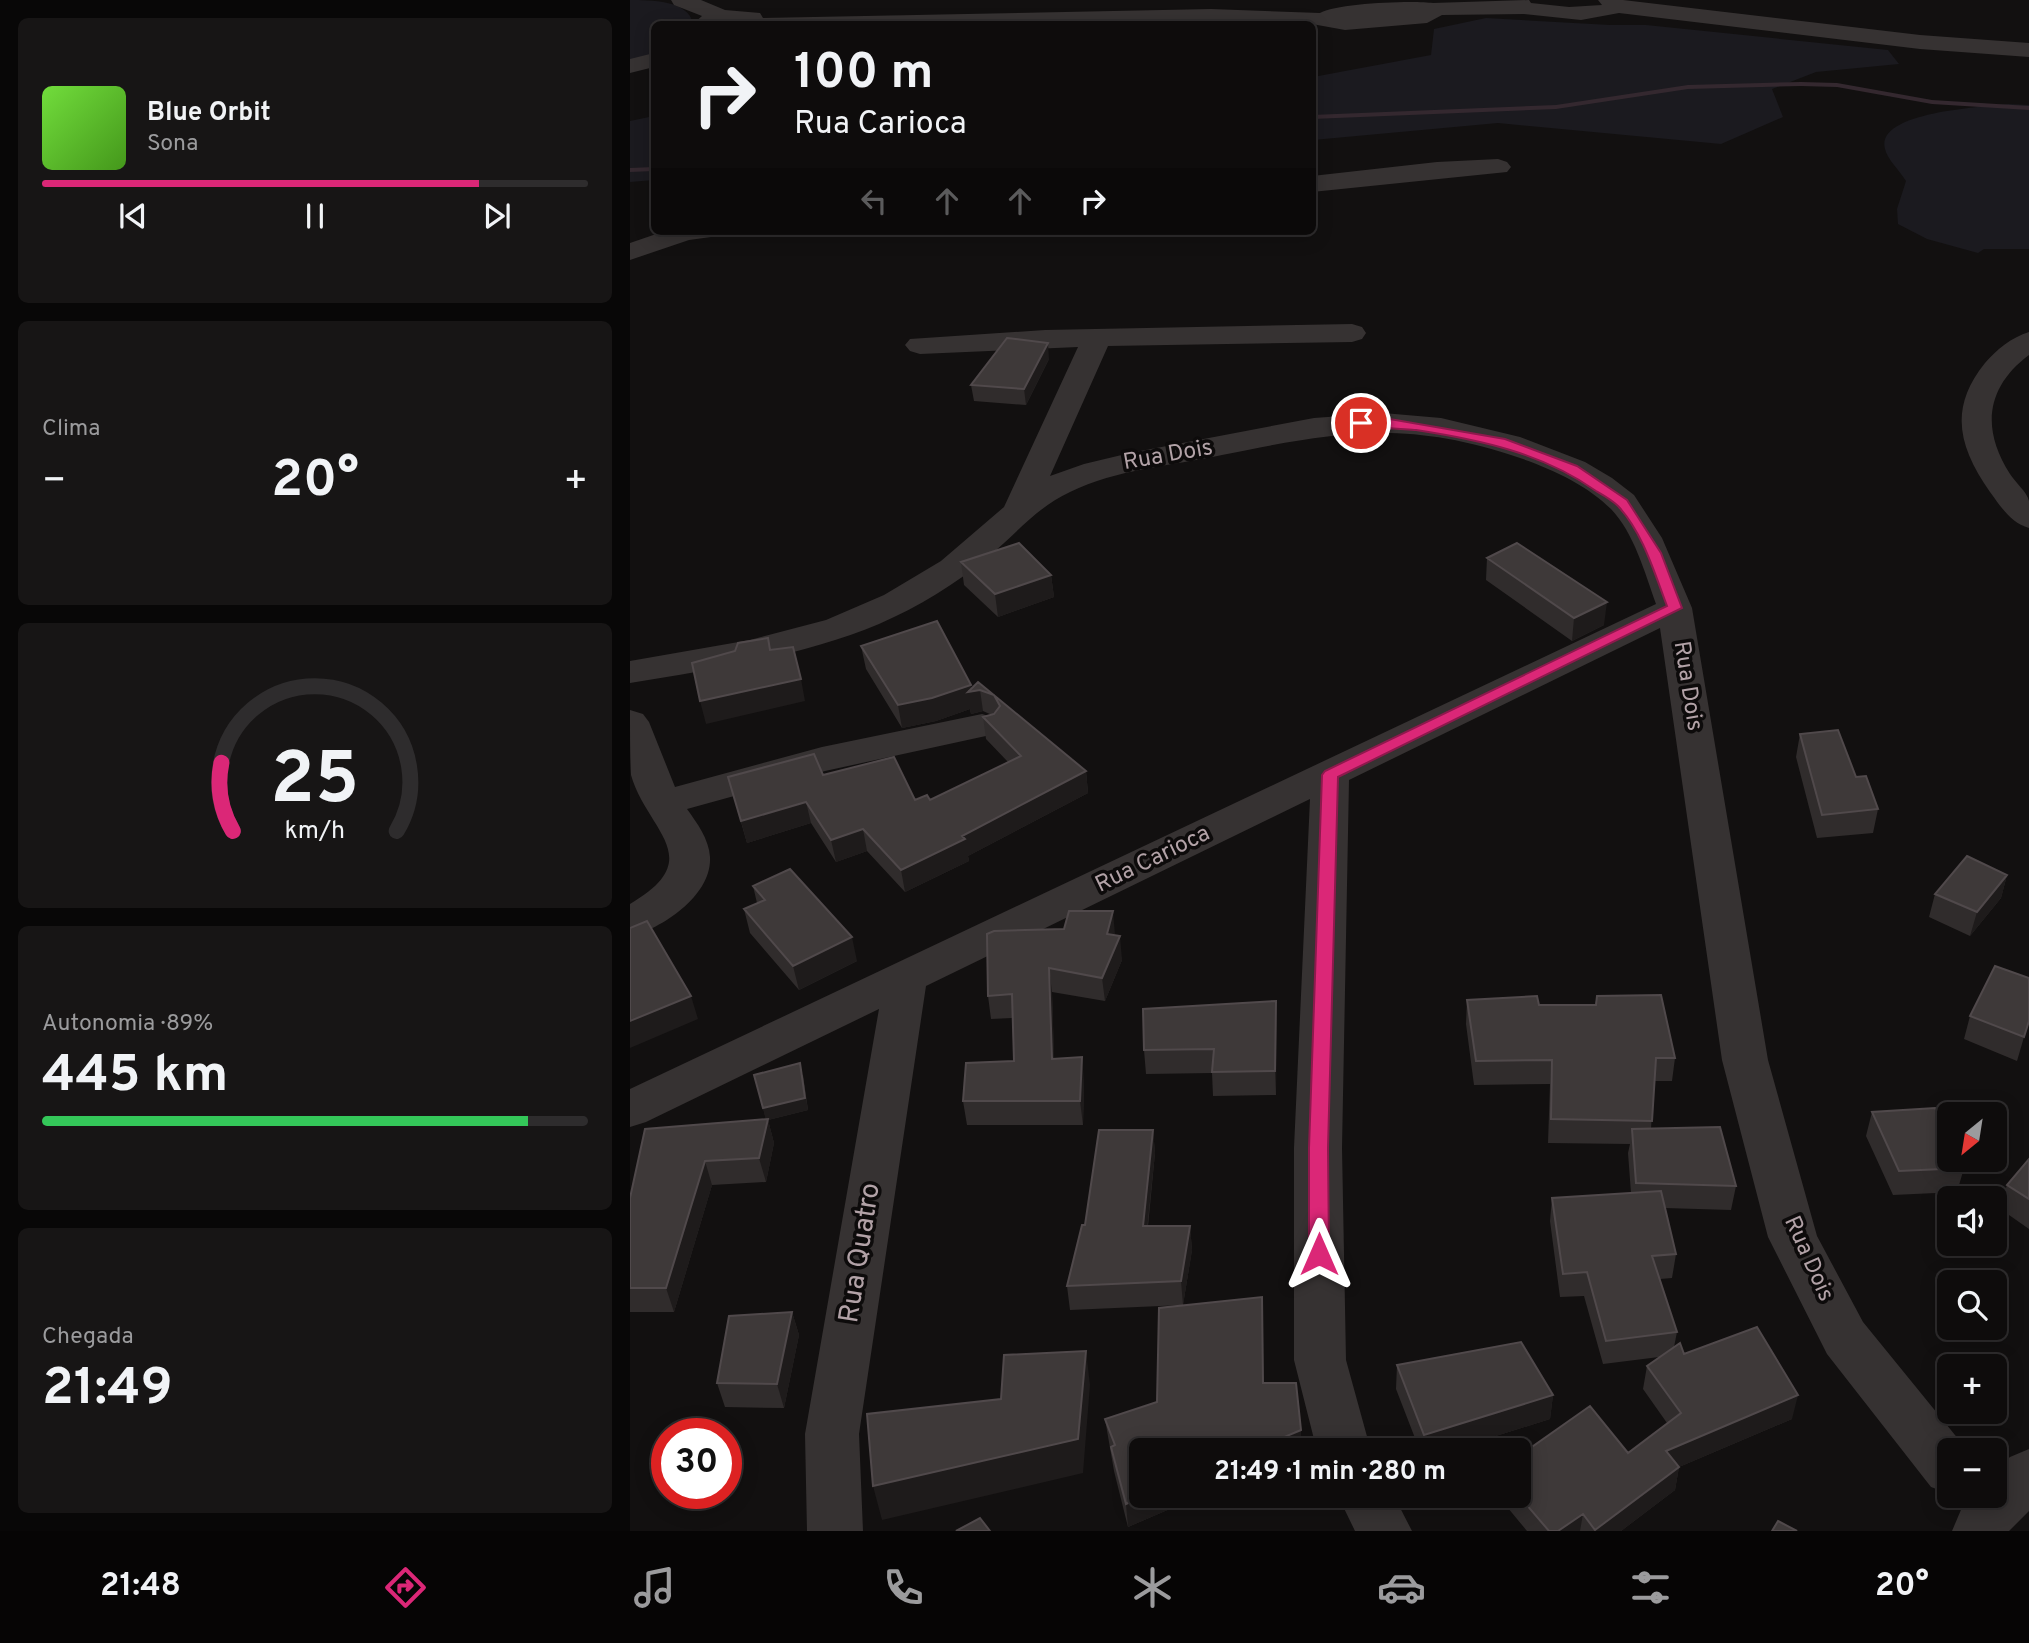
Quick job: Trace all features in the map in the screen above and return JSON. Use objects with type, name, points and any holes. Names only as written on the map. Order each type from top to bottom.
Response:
[{"type":"street","points":[[681,0],[713,21],[744,16],[754,21]]},
{"type":"street","points":[[932,21],[1211,16],[1329,20],[1328,17],[1335,13],[1417,6],[1433,9],[1520,4],[1597,12],[1609,10],[1612,3],[1920,42],[2029,50]]},
{"type":"street","points":[[630,66],[651,61]]},
{"type":"street","points":[[1316,184],[1437,170],[1498,167]]},
{"type":"street","points":[[630,252],[679,235]]},
{"type":"street","points":[[920,345],[1352,333]]},
{"type":"street","points":[[1018,512],[1097,338]]},
{"type":"street","points":[[2029,341],[1999,363],[1987,379],[1975,414],[1976,434],[1987,465],[2009,498],[2029,518]]},
{"type":"street","name":"Rua Dois","points":[[630,672],[769,648],[864,617],[915,593],[977,550],[1034,497],[1098,469],[1338,425],[1384,422],[1428,426],[1505,443],[1572,468],[1623,503],[1654,553],[1675,608],[1745,1060],[1793,1237],[1845,1338],[1937,1454]]},
{"type":"street","name":"Rua Carioca","points":[[630,1109],[1675,608]]},
{"type":"street","points":[[630,722],[662,803],[689,846],[689,868],[681,885],[666,900],[630,922]]},
{"type":"street","points":[[662,803],[822,759],[982,726]]},
{"type":"street","points":[[1330,775],[1318,1148],[1320,1360],[1341,1438]]},
{"type":"street","name":"Rua Quatro","points":[[835,1531],[832,1434],[906,976]]},
{"type":"street","points":[[1985,1519],[2029,1474]]},
{"type":"street","points":[[1372,1508],[1384,1531]]},
{"type":"shaded area","points":[[630,0],[668,3],[684,10],[690,16],[692,21],[651,21],[651,56],[630,61]]},
{"type":"shaded area","points":[[1486,18],[1646,25],[1888,50],[1899,64],[1816,72],[1772,89],[1783,117],[1721,144],[1498,123],[1316,140],[1316,76],[1431,55],[1434,29]]},
{"type":"shaded area","points":[[2008,104],[2029,105],[2029,249],[1984,249],[1978,253],[1927,239],[1898,224],[1897,209],[1906,181],[1886,153],[1887,136],[1897,126],[1934,113]]},
{"type":"shaded area","points":[[651,117],[651,180],[630,182],[630,121]]},
{"type":"building","points":[[1007,338],[1048,343],[1024,389],[971,385]]},
{"type":"building","points":[[1019,543],[1051,575],[995,594],[961,562]]},
{"type":"building","points":[[1517,543],[1607,602],[1574,618],[1487,558]]},
{"type":"building","points":[[937,621],[971,685],[932,698],[898,705],[861,646]]},
{"type":"building","points":[[768,638],[770,650],[793,647],[801,679],[700,701],[692,663],[735,651],[738,643]]},
{"type":"building","points":[[978,682],[994,695],[980,690],[968,692]]},
{"type":"building","points":[[994,695],[1086,771],[962,836],[965,839],[901,870],[863,829],[831,840],[806,802],[741,821],[728,777],[814,754],[823,775],[894,757],[915,800],[927,795],[930,800],[1021,756],[983,717],[994,714],[1000,706]]},
{"type":"building","points":[[1838,730],[1856,777],[1866,776],[1878,809],[1822,815],[1800,734]]},
{"type":"building","points":[[1967,856],[2007,875],[1977,912],[1935,894]]},
{"type":"building","points":[[790,869],[852,937],[793,966],[744,909],[765,900],[753,886]]},
{"type":"building","points":[[1069,911],[1113,911],[1107,934],[1120,936],[1102,978],[1049,968],[1052,1059],[1082,1057],[1080,1101],[963,1101],[966,1063],[1014,1061],[1012,994],[988,996],[987,934],[994,931],[1064,929]]},
{"type":"building","points":[[647,921],[691,996],[630,1021],[630,928]]},
{"type":"building","points":[[1995,966],[2029,978],[2029,1021],[2024,1037],[1970,1016]]},
{"type":"building","points":[[1661,995],[1675,1058],[1656,1058],[1652,1121],[1551,1119],[1552,1060],[1476,1061],[1467,1000],[1537,996],[1539,1005],[1596,1005],[1597,996]]},
{"type":"building","points":[[1276,1001],[1275,1071],[1212,1072],[1214,1049],[1144,1050],[1143,1009]]},
{"type":"building","points":[[800,1063],[805,1098],[763,1108],[754,1075]]},
{"type":"building","points":[[1935,1108],[1937,1169],[1899,1171],[1872,1112]]},
{"type":"building","points":[[768,1119],[759,1158],[705,1161],[666,1288],[630,1288],[630,1198],[645,1129]]},
{"type":"building","points":[[1720,1127],[1736,1186],[1636,1183],[1632,1129]]},
{"type":"building","points":[[1099,1130],[1153,1130],[1143,1226],[1190,1226],[1181,1281],[1067,1286],[1082,1225],[1085,1225]]},
{"type":"building","points":[[2029,1159],[2029,1199],[2007,1185]]},
{"type":"building","points":[[1661,1191],[1676,1254],[1652,1256],[1677,1332],[1606,1341],[1587,1272],[1563,1274],[1552,1198]]},
{"type":"building","points":[[1262,1297],[1263,1383],[1296,1383],[1301,1430],[1282,1438],[1129,1438],[1129,1503],[1126,1504],[1111,1447],[1115,1445],[1105,1419],[1157,1402],[1159,1308]]},
{"type":"building","points":[[792,1312],[777,1384],[717,1383],[729,1316]]},
{"type":"building","points":[[1757,1327],[1798,1395],[1666,1451],[1679,1467],[1595,1530],[1583,1514],[1558,1531],[1549,1531],[1529,1508],[1531,1448],[1590,1406],[1628,1453],[1681,1413],[1647,1366],[1680,1343],[1684,1354]]},
{"type":"building","points":[[1521,1342],[1553,1395],[1424,1435],[1397,1365]]},
{"type":"building","points":[[1086,1351],[1078,1439],[873,1486],[867,1414],[1001,1399],[1004,1355]]},
{"type":"building","points":[[980,1518],[990,1531],[956,1531]]},
{"type":"building","points":[[1778,1521],[1797,1531],[1772,1531]]},
{"type":"waterway","points":[[1316,117],[1556,107],[1688,87],[1801,84],[1837,85],[1932,102],[2029,108]]},
{"type":"waterway","points":[[630,170],[651,169]]},
{"type":"route","points":[[1319,1254],[1318,1148],[1330,775],[1675,608],[1654,553],[1623,503],[1572,468],[1505,443],[1428,426],[1361,423]]}]
